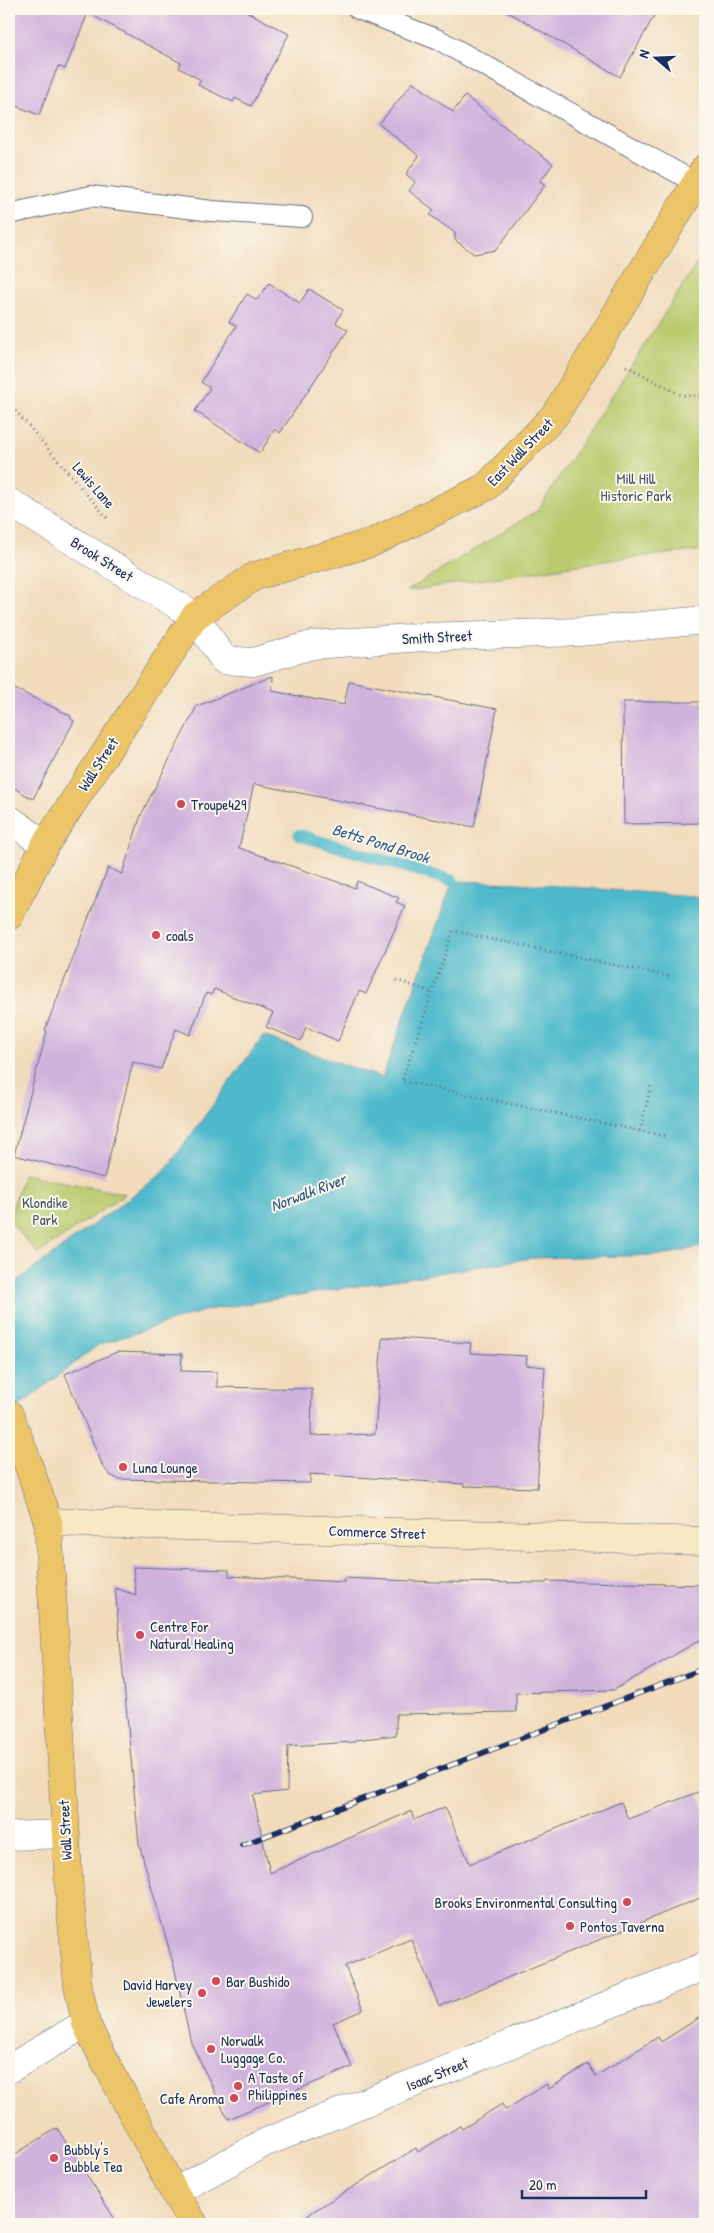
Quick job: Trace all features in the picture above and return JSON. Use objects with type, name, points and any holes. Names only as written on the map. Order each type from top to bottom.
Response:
[{"type":"main road","name":"East Wall Street","points":[[195,616],[256,576],[372,543],[486,487],[555,415],[701,176]]},
{"type":"main road","name":"Wall Street","points":[[9,916],[45,845],[195,616]]},
{"type":"main road","name":"Wall Street","points":[[9,1414],[48,1522],[66,1834],[78,1986],[86,2023],[174,2192],[194,2224]]},
{"type":"main road","name":"Commerce Street","points":[[48,1522],[705,1541]]},
{"type":"street","name":"Brook Street","points":[[9,502],[195,616]]},
{"type":"street","name":"Smith Street","points":[[195,616],[224,660],[253,662],[312,645],[424,637],[579,632],[705,620]]},
{"type":"street","points":[[9,819],[45,845]]},
{"type":"street","points":[[9,1836],[66,1834]]},
{"type":"street","name":"Isaac Street","points":[[174,2192],[264,2143],[705,1966]]},
{"type":"street","points":[[9,2069],[86,2023]]},
{"type":"lane","points":[[358,9],[439,40],[701,176]]},
{"type":"lane","points":[[9,214],[91,196],[212,211],[302,217]]},
{"type":"path","points":[[595,350],[681,395],[705,397]]},
{"type":"path","name":"Lewis Lane","points":[[9,404],[109,520]]},
{"type":"path","points":[[664,1136],[402,1081],[453,931],[672,977]]},
{"type":"path","points":[[396,980],[432,992]]},
{"type":"path","points":[[640,1131],[651,1085]]},
{"type":"green space","name":"Mill Hill Historic Park","points":[[705,251],[705,550],[617,559],[407,591],[538,510]]},
{"type":"green space","name":"Klondike Park","points":[[23,1174],[125,1194],[38,1254],[9,1220]]},
{"type":"water","name":"Norwalk River","points":[[453,881],[517,883],[705,897],[705,1246],[664,1255],[532,1258],[207,1310],[98,1345],[9,1414],[9,1287],[164,1172],[263,1036],[382,1078]]},
{"type":"building","points":[[9,9],[242,9],[289,34],[251,106],[235,98],[233,102],[198,85],[201,80],[179,68],[181,63],[88,13],[65,69],[58,66],[39,115],[9,103]]},
{"type":"building","points":[[503,9],[658,9],[620,77]]},
{"type":"building","points":[[413,82],[453,112],[465,96],[553,164],[540,181],[545,185],[496,250],[474,254],[455,240],[455,233],[430,215],[434,210],[409,191],[415,182],[406,174],[419,156],[379,124]]},
{"type":"building","points":[[269,283],[300,303],[309,289],[343,310],[336,323],[348,330],[280,433],[275,429],[260,453],[195,411],[210,388],[201,382],[236,326],[229,322],[247,294],[257,300]]},
{"type":"building","points":[[273,676],[272,691],[344,705],[349,681],[497,709],[474,827],[254,784],[239,848],[355,888],[357,881],[399,898],[396,902],[405,906],[366,994],[359,991],[338,1041],[306,1027],[301,1041],[266,1027],[273,1013],[214,989],[211,995],[206,993],[190,1035],[176,1029],[161,1069],[133,1062],[104,1178],[14,1155],[47,1031],[45,1030],[108,868],[122,874],[141,815],[197,706]]},
{"type":"building","points":[[9,686],[71,716],[70,718],[74,721],[33,799],[9,785]]},
{"type":"building","points":[[623,702],[705,702],[705,823],[624,824]]},
{"type":"building","points":[[382,1337],[471,1343],[470,1353],[527,1356],[526,1365],[545,1367],[537,1488],[464,1486],[464,1484],[310,1474],[310,1483],[118,1479],[110,1475],[103,1467],[65,1374],[117,1352],[182,1354],[181,1371],[217,1372],[217,1387],[312,1389],[311,1436],[375,1434]]},
{"type":"building","points":[[133,1567],[229,1570],[229,1576],[344,1582],[344,1578],[434,1582],[546,1583],[547,1581],[705,1585],[705,1637],[614,1690],[516,1693],[516,1712],[396,1714],[396,1735],[355,1740],[355,1742],[288,1746],[287,1791],[253,1795],[270,1873],[411,1811],[414,1820],[445,1807],[470,1864],[621,1802],[628,1819],[698,1792],[705,1810],[705,1896],[439,2006],[411,1939],[345,1966],[363,2010],[333,2023],[352,2067],[228,2119],[191,2043],[174,1966],[139,1844],[115,1588],[136,1595]]},
{"type":"building","points":[[705,2014],[705,2224],[293,2224],[416,2148],[418,2152],[460,2126],[462,2129],[502,2104],[505,2110],[547,2084],[549,2089],[588,2064],[596,2076],[658,2037],[661,2042]]},
{"type":"building","points":[[57,2128],[118,2224],[9,2224],[9,2158]]},
{"type":"waterway","name":"Betts Pond Brook","points":[[299,835],[453,881]]},
{"type":"railway","points":[[242,1845],[705,1668]]},
{"type":"place","name":"Troupe429","points":[[181,804]]},
{"type":"place","name":"coals","points":[[156,935]]},
{"type":"place","name":"Luna Lounge","points":[[123,1467]]},
{"type":"place","name":"Centre For Natural Healing","points":[[140,1635]]},
{"type":"place","name":"Brooks Environmental Consulting","points":[[627,1902]]},
{"type":"place","name":"Pontos Taverna","points":[[570,1926]]},
{"type":"place","name":"Bar Bushido","points":[[216,1981]]},
{"type":"place","name":"David Harvey Jewelers","points":[[202,1993]]},
{"type":"place","name":"Norwalk Luggage Co.","points":[[211,2049]]},
{"type":"place","name":"A Taste of Philippines","points":[[238,2086]]},
{"type":"place","name":"Cafe Aroma","points":[[234,2098]]},
{"type":"place","name":"Bubbly's Bubble Tea","points":[[54,2158]]}]
